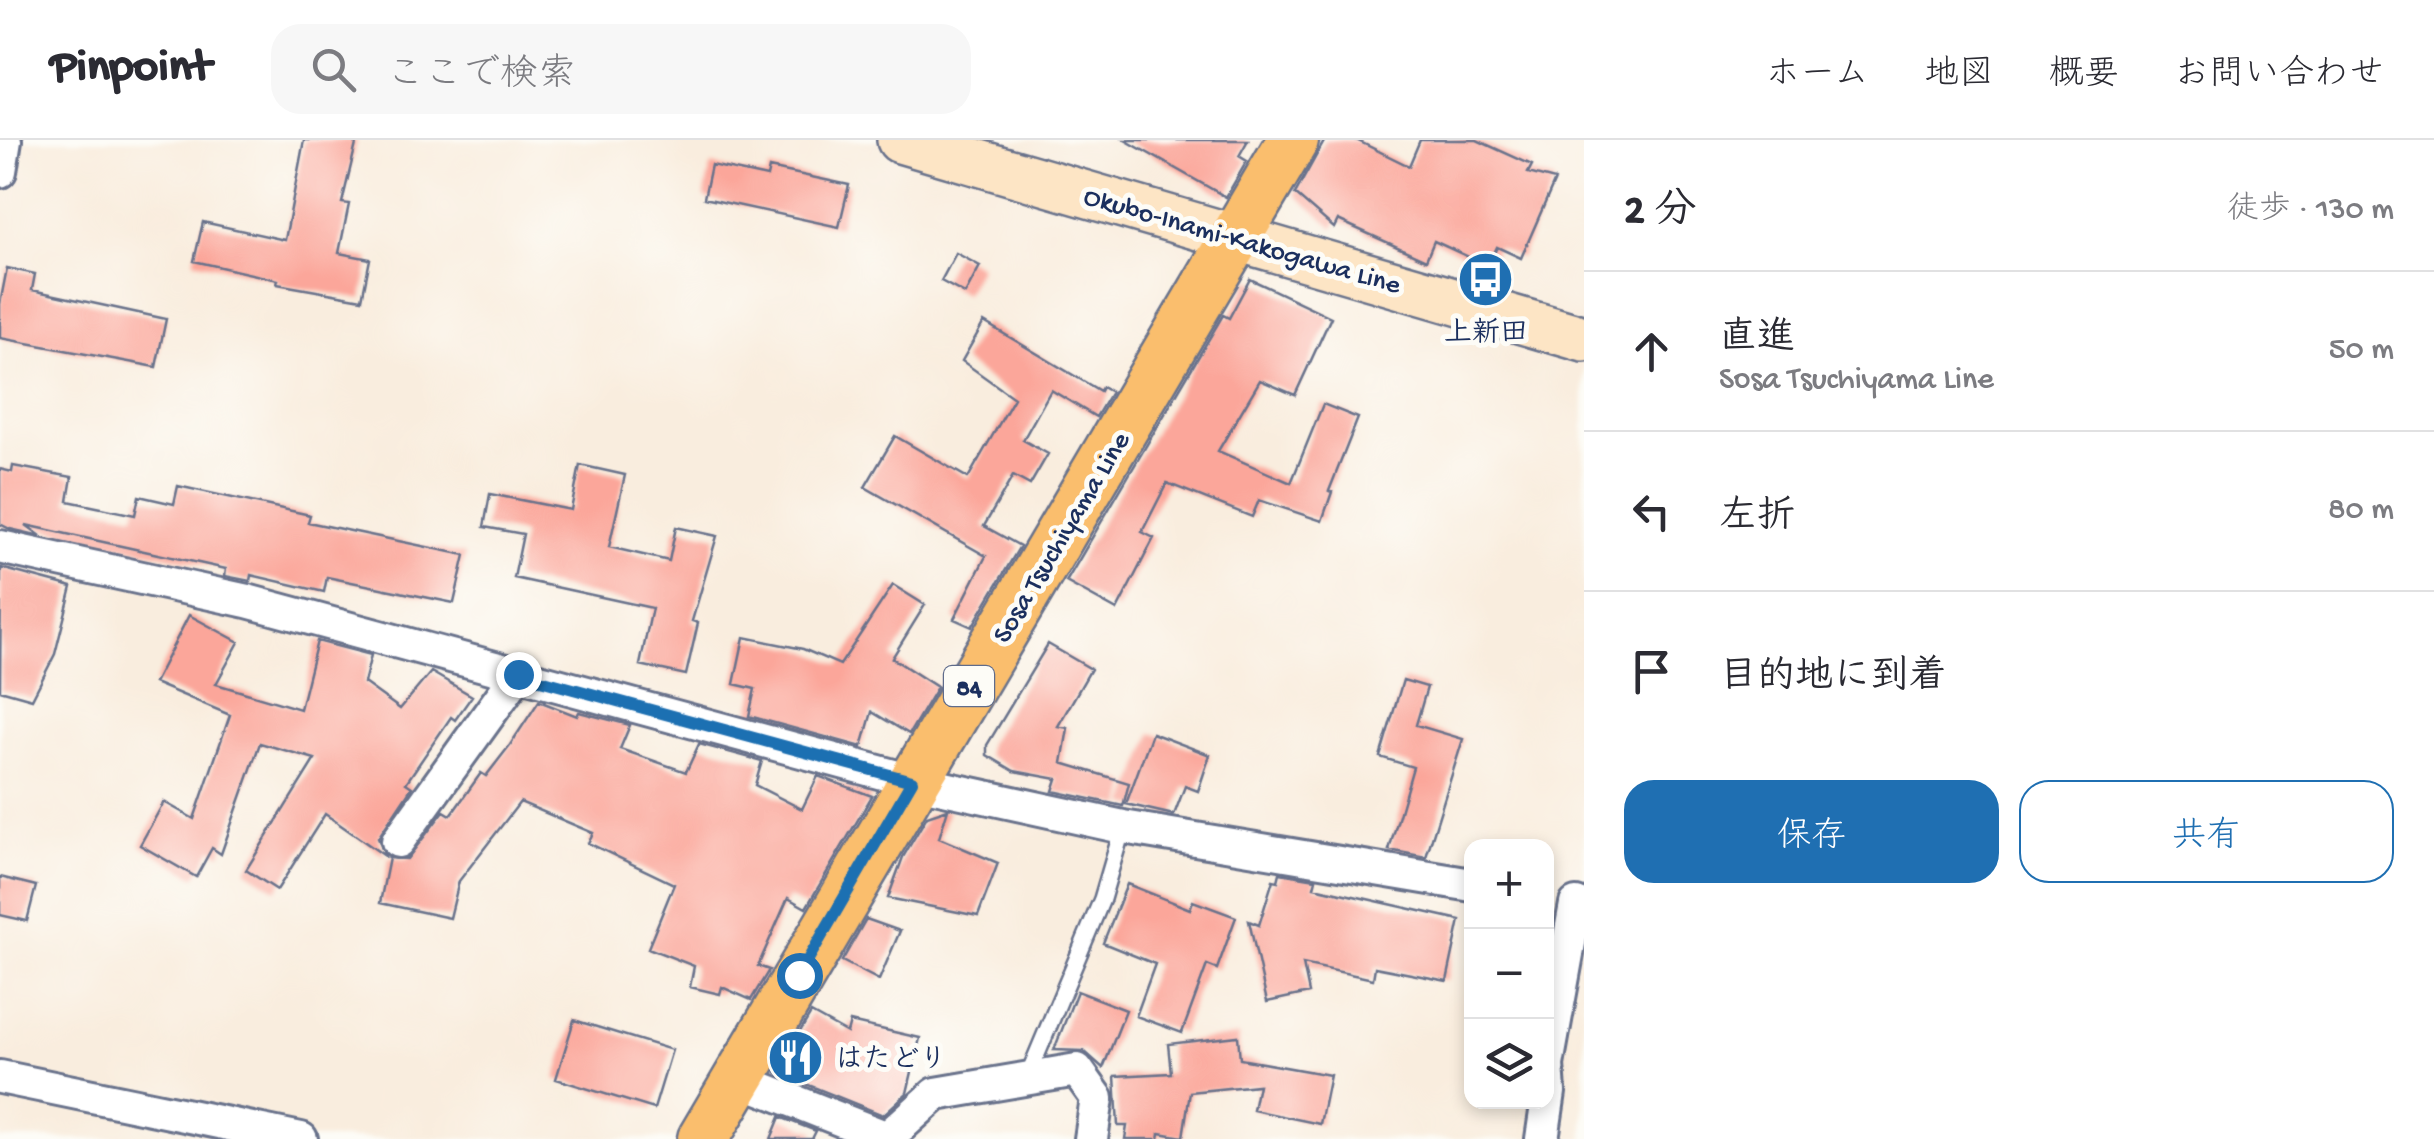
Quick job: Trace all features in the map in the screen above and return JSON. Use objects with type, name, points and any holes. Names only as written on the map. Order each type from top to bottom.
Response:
[{"type":"main road","name":"Okubo-Inami-Kakogawa Line","points":[[900,140],[1584,340]]},
{"type":"main road","name":"Sosa Tsuchiyama Line","points":[[703,1139],[1293,140]]},
{"type":"street","points":[[0,171],[4,140]]},
{"type":"street","points":[[0,546],[247,602],[912,781],[1122,826],[1464,884]]},
{"type":"street","points":[[398,841],[518,674]]},
{"type":"street","points":[[1542,1139],[1549,1092],[1547,1065],[1569,902]]},
{"type":"street","points":[[738,1079],[887,1138],[936,1094],[1077,1070],[1098,1098],[1091,1139]]},
{"type":"street","points":[[0,1077],[301,1139]]},
{"type":"lane","points":[[1026,1078],[1102,899],[1122,826]]},
{"type":"building","points":[[304,140],[357,140],[342,203],[349,204],[339,253],[370,259],[362,299],[277,284],[278,280],[194,261],[203,222],[285,240]]},
{"type":"building","points":[[1125,140],[1248,140],[1239,156],[1247,161],[1226,197]]},
{"type":"building","points":[[1325,140],[1356,140],[1409,166],[1420,140],[1477,140],[1532,165],[1528,173],[1555,180],[1521,258],[1497,247],[1488,266],[1434,241],[1426,260],[1338,220],[1334,228],[1295,194]]},
{"type":"building","points":[[711,165],[767,177],[769,168],[849,185],[839,227],[704,198]]},
{"type":"building","points":[[956,253],[980,266],[965,294],[941,281]]},
{"type":"building","points":[[7,268],[35,274],[32,290],[166,319],[156,367],[0,338],[0,304]]},
{"type":"building","points":[[1250,279],[1331,317],[1295,395],[1260,380],[1218,451],[1291,483],[1323,404],[1358,418],[1329,491],[1332,492],[1322,521],[1259,500],[1252,517],[1167,483],[1142,532],[1154,538],[1117,610],[1066,582],[1223,315],[1229,318]]},
{"type":"building","points":[[984,322],[1100,391],[1102,387],[1111,392],[1096,417],[1051,390],[1023,440],[1048,454],[1030,485],[1013,476],[984,526],[1020,546],[972,627],[954,619],[986,556],[865,487],[895,436],[968,478],[1014,398],[962,361]]},
{"type":"building","points":[[580,465],[625,475],[609,547],[669,561],[676,527],[717,536],[692,621],[698,623],[686,675],[640,665],[652,608],[514,578],[523,534],[484,527],[490,494],[571,510]]},
{"type":"building","points":[[13,466],[72,477],[68,501],[135,515],[139,496],[174,504],[178,486],[310,515],[308,522],[465,555],[454,603],[327,577],[324,592],[251,575],[250,581],[225,576],[226,569],[26,525],[41,536],[10,529],[0,524],[0,469],[12,472]]},
{"type":"building","points":[[1,568],[72,587],[55,654],[32,699],[0,690]]},
{"type":"building","points":[[893,585],[925,605],[892,658],[937,687],[909,734],[872,712],[862,747],[749,716],[755,689],[734,684],[744,637],[803,649],[840,665]]},
{"type":"building","points":[[189,615],[239,642],[216,684],[300,709],[317,641],[371,655],[364,683],[400,709],[431,672],[472,696],[455,720],[451,717],[406,783],[412,787],[378,838],[385,856],[325,814],[277,890],[246,870],[315,759],[260,743],[221,854],[212,848],[196,877],[140,845],[164,802],[194,819],[230,715],[154,683]]},
{"type":"building","points":[[1048,644],[1091,669],[1058,726],[1068,728],[1062,763],[1129,783],[1123,806],[1053,791],[1057,779],[1014,771],[987,755],[987,745]]},
{"type":"building","points":[[1403,680],[1427,687],[1416,725],[1463,739],[1426,857],[1389,850],[1413,767],[1380,757]]},
{"type":"building","points":[[539,701],[577,716],[579,712],[630,725],[620,749],[686,772],[699,744],[762,761],[755,785],[802,809],[818,776],[872,796],[806,908],[788,898],[758,966],[769,970],[751,1000],[722,987],[720,994],[690,987],[694,966],[648,948],[674,884],[588,843],[593,833],[520,802],[459,881],[450,918],[380,903],[389,858],[407,859],[444,811],[451,815],[481,773],[486,776],[510,745]]},
{"type":"building","points":[[1152,733],[1210,755],[1198,791],[1185,786],[1174,815],[1126,804]]},
{"type":"building","points":[[948,809],[939,838],[998,863],[978,916],[888,898],[903,857],[927,816]]},
{"type":"building","points":[[1280,873],[1316,879],[1314,887],[1460,920],[1447,981],[1375,967],[1373,979],[1303,964],[1309,993],[1267,1002],[1249,921],[1259,925],[1273,880],[1278,881]]},
{"type":"building","points":[[0,877],[36,886],[27,921],[0,915]]},
{"type":"building","points":[[1127,884],[1190,909],[1193,901],[1236,917],[1217,969],[1207,965],[1182,1033],[1136,1016],[1155,964],[1103,943]]},
{"type":"building","points":[[866,919],[900,931],[879,980],[842,961]]},
{"type":"building","points":[[1077,991],[1126,1010],[1103,1068],[1084,1051],[1054,1050]]},
{"type":"building","points":[[811,1013],[847,1033],[850,1022],[920,1038],[907,1093],[883,1115],[776,1072]]},
{"type":"building","points":[[574,1020],[672,1050],[654,1109],[556,1079]]},
{"type":"building","points":[[1238,1036],[1240,1059],[1330,1075],[1320,1124],[1253,1110],[1258,1085],[1190,1092],[1183,1137],[1160,1133],[1159,1139],[1125,1139],[1127,1126],[1118,1126],[1115,1076],[1171,1073],[1168,1044]]},
{"type":"building","points":[[780,1117],[816,1131],[812,1139],[771,1139]]},
{"type":"place","name":"上新田","points":[[1486,279]]},
{"type":"place","name":"はたどり","points":[[796,1057]]},
{"type":"route","points":[[518,674],[912,781],[799,975]]}]
